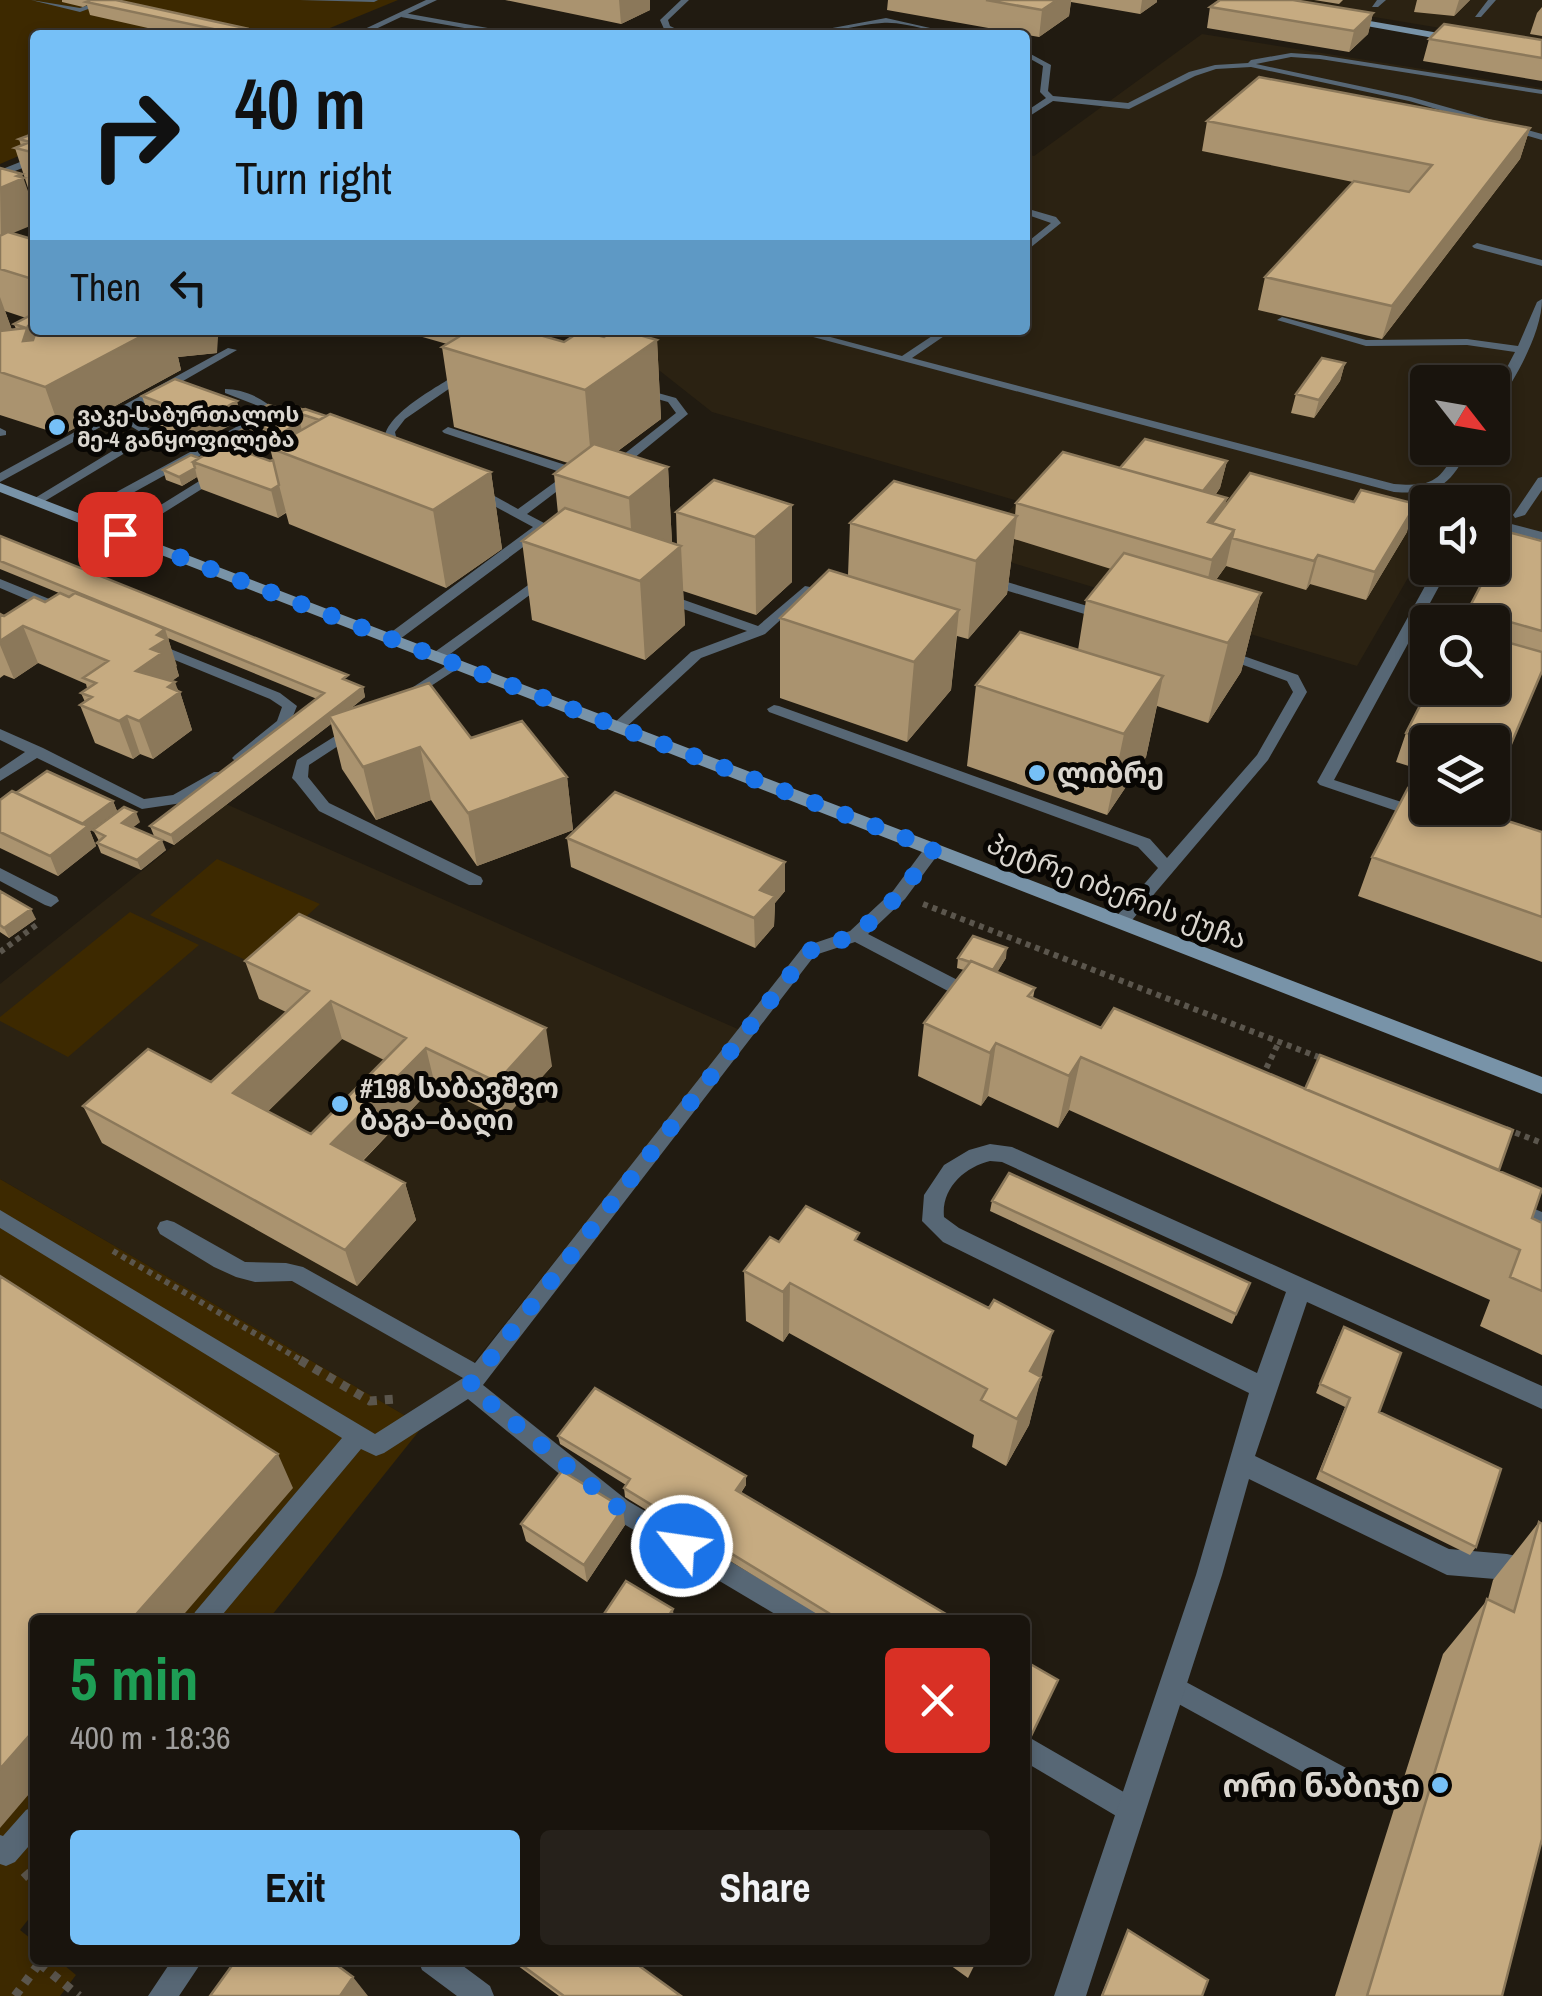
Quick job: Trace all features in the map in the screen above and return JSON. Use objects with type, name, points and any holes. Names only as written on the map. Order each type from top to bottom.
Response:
[{"type":"street","points":[[369,30],[433,0]]},
{"type":"street","points":[[1337,19],[1468,40]]},
{"type":"street","points":[[0,174],[30,161]]},
{"type":"street","points":[[0,196],[30,205]]},
{"type":"street","name":"პეტრე იბერის ქუჩა","points":[[0,488],[1542,1086]]},
{"type":"street","points":[[1510,528],[1542,536]]},
{"type":"street","points":[[1264,1388],[950,1235],[933,1221],[932,1202],[957,1165],[986,1150],[1004,1153],[1542,1398]]},
{"type":"street","points":[[1070,1996],[1172,1688],[1264,1388],[1299,1290]]},
{"type":"street","points":[[1240,1462],[1446,1562],[1505,1565],[1542,1575]]},
{"type":"lane","points":[[35,0],[80,10],[109,0]]},
{"type":"lane","points":[[304,0],[374,0]]},
{"type":"lane","points":[[674,30],[664,20],[686,0]]},
{"type":"lane","points":[[1478,15],[1492,0]]},
{"type":"lane","points":[[404,16],[487,30]]},
{"type":"lane","points":[[828,30],[886,20],[933,30]]},
{"type":"lane","points":[[1030,56],[1047,65],[1044,92],[1051,98],[1129,106],[1146,101],[1192,74],[1278,56],[1305,56],[1542,92]]},
{"type":"lane","points":[[1239,65],[1410,99],[1542,137]]},
{"type":"lane","points":[[1030,113],[1051,98]]},
{"type":"lane","points":[[1030,213],[1053,219],[1056,224],[1030,246]]},
{"type":"lane","points":[[1477,246],[1542,263]]},
{"type":"lane","points":[[1510,371],[1542,302]]},
{"type":"lane","points":[[1282,320],[1366,343],[1467,342],[1521,350]]},
{"type":"lane","points":[[811,335],[1394,488],[1434,489],[1444,483],[1454,465]]},
{"type":"lane","points":[[904,359],[940,335]]},
{"type":"lane","points":[[0,478],[232,350]]},
{"type":"lane","points":[[415,460],[392,455],[388,432],[401,416],[480,363]]},
{"type":"lane","points":[[520,514],[682,414],[672,400],[634,389]]},
{"type":"lane","points":[[78,518],[271,413],[266,405],[229,391]]},
{"type":"lane","points":[[36,502],[151,433],[122,419]]},
{"type":"lane","points":[[448,431],[587,475]]},
{"type":"lane","points":[[27,444],[48,451]]},
{"type":"lane","points":[[120,534],[228,468]]},
{"type":"lane","points":[[1520,515],[1542,480]]},
{"type":"lane","points":[[391,639],[548,524],[467,487]]},
{"type":"lane","points":[[498,538],[516,545]]},
{"type":"lane","points":[[1510,549],[1542,557]]},
{"type":"lane","points":[[394,703],[551,572],[568,570]]},
{"type":"lane","points":[[965,573],[1128,623]]},
{"type":"lane","points":[[0,583],[73,613]]},
{"type":"lane","points":[[1410,810],[1325,782],[1433,585]]},
{"type":"lane","points":[[618,727],[696,655],[760,631],[805,590]]},
{"type":"lane","points":[[646,592],[760,631]]},
{"type":"lane","points":[[0,734],[142,804],[177,799],[208,784],[284,723],[290,706],[275,696],[128,636]]},
{"type":"lane","points":[[1121,922],[1263,757],[1300,692],[1292,678],[1275,670],[1200,645]]},
{"type":"lane","points":[[774,709],[1144,843],[1168,868]]},
{"type":"lane","points":[[363,723],[302,762],[300,778],[324,807],[474,881]]},
{"type":"lane","points":[[0,776],[38,752]]},
{"type":"lane","points":[[0,1218],[376,1446],[473,1381],[809,951],[856,935],[899,895],[934,849]]},
{"type":"lane","points":[[0,874],[51,901]]},
{"type":"lane","points":[[856,935],[994,1006]]},
{"type":"lane","points":[[1488,1198],[1542,1221]]},
{"type":"lane","points":[[167,1228],[239,1268],[254,1273],[296,1273],[473,1381],[620,1509],[800,1615]]},
{"type":"lane","points":[[207,1615],[358,1436]]},
{"type":"lane","points":[[1172,1688],[1339,1778]]},
{"type":"lane","points":[[1030,1751],[1132,1810]]},
{"type":"lane","points":[[0,1848],[6,1853],[30,1825]]},
{"type":"lane","points":[[162,1996],[184,1965]]},
{"type":"lane","points":[[439,1965],[480,1996]]},
{"type":"path","points":[[899,895],[1331,1062]]},
{"type":"path","points":[[0,952],[59,907],[51,901]]},
{"type":"path","points":[[1258,1084],[1278,1042]]},
{"type":"path","points":[[1489,1123],[1542,1143]]},
{"type":"path","points":[[101,1244],[370,1401],[403,1398]]},
{"type":"path","points":[[15,1996],[41,1965]]},
{"type":"path","points":[[48,1965],[79,1996]]},
{"type":"shaded area","points":[[0,0],[398,0],[325,30],[30,30],[30,151],[0,164]]},
{"type":"shaded area","points":[[1272,0],[1542,0],[1542,45]]},
{"type":"shaded area","points":[[1202,34],[1542,88],[1542,548],[1510,540],[1510,485],[1410,485],[1410,574],[1357,666],[973,551],[1018,501],[712,412],[614,335],[1030,335],[1030,155],[1034,156]]},
{"type":"shaded area","name":"#198 საბავშვო ბაგა–ბაღი","points":[[226,804],[740,1030],[423,1426],[0,1179],[0,984]]},
{"type":"shaded area","points":[[217,859],[320,904],[254,964],[150,915]]},
{"type":"shaded area","points":[[130,912],[199,945],[68,1057],[0,1021],[0,1017]]},
{"type":"shaded area","points":[[0,1179],[423,1426],[272,1615],[30,1615],[30,1917],[20,1930],[30,1938],[30,1965],[64,1965],[76,1975],[60,1996],[0,1996]]},
{"type":"building","points":[[116,0],[245,28],[218,30],[86,2]]},
{"type":"building","points":[[986,0],[1057,0],[1042,10]]},
{"type":"building","points":[[1220,0],[1293,0],[1373,13],[1354,31],[1210,7]]},
{"type":"building","points":[[1444,24],[1542,40],[1542,58],[1429,39]]},
{"type":"building","points":[[1259,77],[1530,128],[1392,306],[1265,277],[1354,181],[1409,192],[1432,165],[1207,121]]},
{"type":"building","points":[[30,142],[30,152],[15,148]]},
{"type":"building","points":[[0,168],[22,174],[17,176],[24,178],[0,188]]},
{"type":"building","points":[[8,232],[30,239],[30,278],[0,269],[0,236]]},
{"type":"building","points":[[30,316],[23,341],[33,340],[35,335],[144,335],[45,387],[0,372],[0,331],[26,328],[14,324]]},
{"type":"building","points":[[462,335],[540,335],[564,342],[575,335],[640,335],[657,340],[585,390],[442,347]]},
{"type":"building","points":[[1322,358],[1345,363],[1319,400],[1296,394]]},
{"type":"building","points":[[175,379],[237,401],[184,430],[152,417],[172,407],[142,396]]},
{"type":"building","points":[[268,405],[304,410],[298,413],[300,422],[280,434],[241,420]]},
{"type":"building","points":[[305,409],[326,416],[319,420],[298,413]]},
{"type":"building","points":[[330,414],[491,472],[433,510],[270,448]]},
{"type":"building","points":[[243,429],[263,436],[240,450],[223,444],[211,449]]},
{"type":"building","points":[[1145,439],[1227,461],[1203,491],[1120,468]]},
{"type":"building","points":[[223,444],[273,460],[279,485],[271,490],[193,462]]},
{"type":"building","points":[[594,444],[668,467],[629,498],[554,474]]},
{"type":"building","points":[[1063,452],[1227,498],[1208,522],[1234,530],[1212,560],[1016,503]]},
{"type":"building","points":[[191,455],[199,458],[193,462],[195,468],[179,477],[163,470]]},
{"type":"building","points":[[1250,473],[1354,502],[1361,490],[1410,502],[1410,514],[1375,572],[1318,555],[1314,561],[1232,538],[1234,530],[1212,523]]},
{"type":"building","points":[[714,480],[792,505],[755,537],[676,512]]},
{"type":"building","points":[[894,481],[1017,516],[976,561],[850,523]]},
{"type":"building","points":[[565,508],[681,546],[640,581],[522,541]]},
{"type":"building","points":[[1510,533],[1542,541],[1542,631],[1510,622],[1510,605],[1471,605],[1481,585],[1510,585]]},
{"type":"building","points":[[0,536],[348,675],[343,679],[363,687],[171,835],[150,826],[324,693],[0,561]]},
{"type":"building","points":[[1124,553],[1261,593],[1228,643],[1086,600]]},
{"type":"building","points":[[829,570],[959,610],[914,662],[780,618]]},
{"type":"building","points":[[60,593],[69,597],[75,593],[165,629],[157,635],[167,639],[151,649],[162,653],[136,671],[175,682],[168,687],[180,692],[139,721],[127,716],[119,721],[80,705],[92,697],[81,693],[96,683],[83,678],[108,661],[23,626],[0,641],[0,614],[4,616],[34,597],[45,602]]},
{"type":"building","points":[[1020,632],[1163,676],[1124,734],[976,685]]},
{"type":"building","points":[[1510,643],[1542,652],[1542,671],[1510,746],[1510,725],[1410,725],[1420,705],[1510,705]]},
{"type":"building","points":[[429,683],[471,738],[522,721],[567,777],[468,813],[420,747],[363,767],[329,716]]},
{"type":"building","points":[[47,771],[113,801],[82,824],[16,793]]},
{"type":"building","points":[[1408,788],[1410,825],[1510,825],[1510,822],[1542,832],[1542,917],[1372,857]]},
{"type":"building","points":[[12,791],[88,826],[50,856],[0,832],[0,800]]},
{"type":"building","points":[[615,792],[785,862],[760,890],[775,896],[754,918],[567,838]]},
{"type":"building","points":[[124,807],[136,812],[122,823],[162,840],[137,860],[97,843],[105,836],[93,830]]},
{"type":"building","points":[[0,891],[31,909],[4,928],[0,925]]},
{"type":"building","points":[[299,914],[546,1028],[497,1082],[426,1048],[331,1144],[405,1183],[345,1250],[83,1106],[148,1049],[211,1082],[309,991],[245,961]],"holes":[[[331,1001],[406,1038],[311,1134],[233,1093]]]},
{"type":"building","points":[[973,936],[1007,948],[993,970],[958,958]]},
{"type":"building","points":[[971,961],[1035,988],[1028,996],[1101,1028],[1114,1008],[1542,1189],[1532,1218],[1542,1223],[1542,1291],[1510,1277],[1520,1250],[1081,1057],[1069,1076],[996,1043],[990,1053],[924,1023]]},
{"type":"building","points":[[1320,1055],[1513,1130],[1499,1170],[1305,1089]]},
{"type":"building","points":[[1009,1173],[1250,1283],[1236,1314],[992,1201]]},
{"type":"building","points":[[806,1206],[859,1233],[855,1240],[989,1308],[994,1300],[1053,1331],[1030,1371],[1041,1377],[1017,1419],[981,1400],[987,1389],[790,1283],[783,1292],[744,1271],[770,1237],[779,1242]]},
{"type":"building","points":[[0,1276],[278,1454],[135,1615],[30,1615],[30,1735],[0,1769]]},
{"type":"building","points":[[1344,1327],[1401,1353],[1379,1412],[1501,1469],[1476,1547],[1321,1471],[1350,1398],[1320,1384]]},
{"type":"building","points":[[595,1388],[746,1476],[736,1490],[948,1615],[832,1615],[624,1488],[630,1479],[558,1436]]},
{"type":"building","points":[[562,1471],[623,1508],[584,1565],[521,1524]]},
{"type":"building","points":[[1539,1522],[1542,1839],[1502,1996],[1367,1996],[1487,1599],[1514,1612]]},
{"type":"building","points":[[626,1581],[673,1609],[669,1615],[603,1615]]},
{"type":"building","points":[[1030,1664],[1058,1680],[1030,1735]]},
{"type":"building","points":[[1128,1930],[1208,1980],[1202,1996],[1102,1996]]},
{"type":"building","points":[[232,1965],[337,1965],[353,1977],[340,1996],[210,1996]]},
{"type":"building","points":[[522,1965],[638,1965],[681,1996],[564,1996]]},
{"type":"place","name":"ვაკე-საბურთალოს მე-4 განყოფილება","points":[[57,427]]},
{"type":"place","name":"ლიბრე","points":[[1037,773]]},
{"type":"place","name":"#198 საბავშვო ბაგა–ბაღი","points":[[340,1104]]},
{"type":"place","name":"ორი ნაბიჯი","points":[[1440,1785]]},
{"type":"route","points":[[120,534],[934,849],[899,895],[856,935],[809,951],[469,1386],[620,1509],[682,1546]]}]
